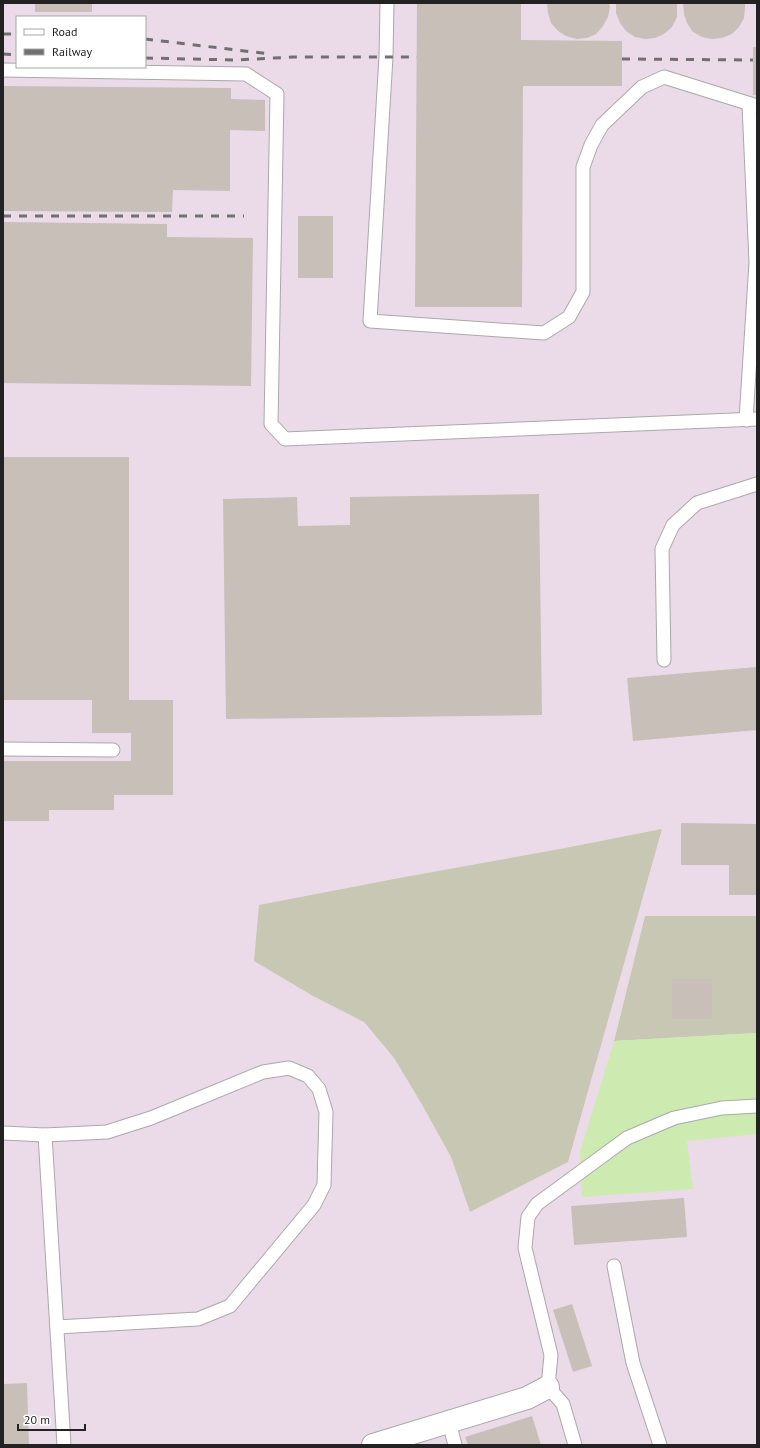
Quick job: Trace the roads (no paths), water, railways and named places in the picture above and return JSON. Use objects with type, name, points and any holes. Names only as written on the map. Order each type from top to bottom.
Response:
[{"type":"street","points":[[373,1445],[527,1398],[548,1388]]},
{"type":"lane","points":[[3,70],[246,74],[277,94],[271,424],[285,439],[752,419],[756,262],[753,105],[664,77],[642,87],[602,125],[591,145],[583,167],[583,292],[569,317],[544,333],[370,321],[386,57],[387,3]]},
{"type":"lane","points":[[664,660],[662,549],[673,525],[697,503],[757,484]]},
{"type":"lane","points":[[3,749],[113,750]]},
{"type":"lane","points":[[3,1132],[45,1135],[107,1132],[151,1118],[263,1072],[289,1068],[308,1076],[319,1089],[326,1112],[324,1185],[314,1205],[230,1306],[198,1318],[57,1327]]},
{"type":"lane","points":[[575,1445],[563,1404],[548,1388],[551,1355],[525,1248],[528,1217],[537,1204],[627,1138],[674,1118],[722,1108],[757,1106]]},
{"type":"lane","points":[[45,1135],[64,1445]]},
{"type":"lane","points":[[614,1266],[633,1363],[660,1445]]},
{"type":"lane","points":[[449,1422],[455,1445]]},
{"type":"railway","points":[[3,34],[16,34]]},
{"type":"railway","points":[[146,39],[270,54]]},
{"type":"railway","points":[[3,54],[16,55]]},
{"type":"railway","points":[[146,58],[236,60],[293,57],[417,57]]},
{"type":"railway","points":[[622,59],[753,60]]},
{"type":"railway","points":[[3,216],[244,216]]}]
